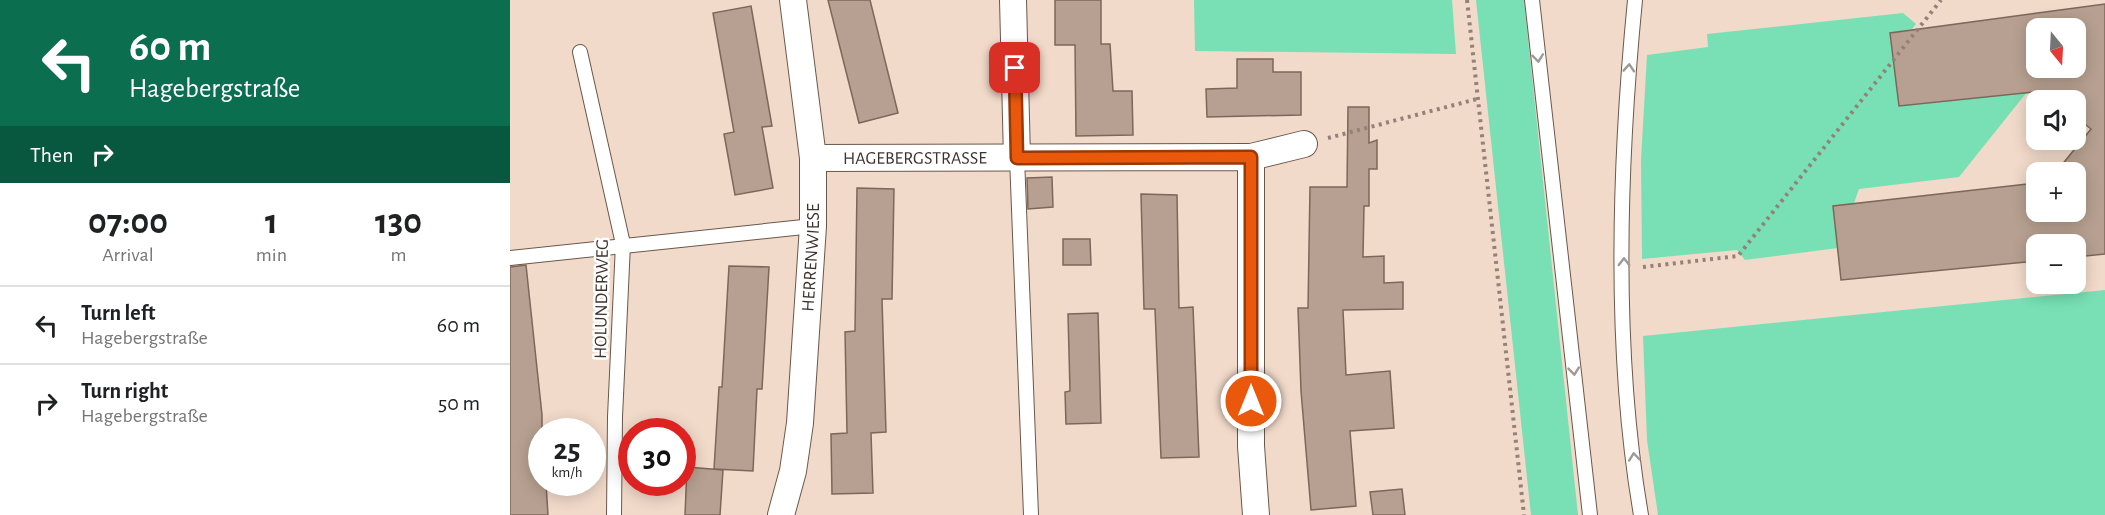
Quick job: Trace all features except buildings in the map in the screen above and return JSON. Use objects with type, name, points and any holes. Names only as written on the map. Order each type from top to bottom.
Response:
[{"type":"street","name":"HERRENWIESE","points":[[781,515],[793,471],[800,423],[813,226],[813,158],[793,0]]},
{"type":"street","points":[[1013,0],[1017,158]]},
{"type":"street","name":"HAGEBERGSTRASSE","points":[[813,158],[1251,157],[1304,144]]},
{"type":"street","points":[[1251,157],[1251,446],[1256,515]]},
{"type":"lane","points":[[1532,0],[1590,515]]},
{"type":"lane","points":[[1635,0],[1627,114],[1623,308],[1626,379],[1641,515]]},
{"type":"lane","name":"HOLUNDERWEG","points":[[580,52],[623,244],[615,417],[614,515]]},
{"type":"lane","points":[[1017,158],[1031,515]]},
{"type":"lane","points":[[510,258],[623,244],[813,226]]},
{"type":"path","points":[[1467,0],[1524,515]]},
{"type":"path","points":[[1636,267],[1738,256],[1941,0]]},
{"type":"path","points":[[1304,144],[1478,99]]},
{"type":"green space","points":[[1194,0],[1452,0],[1456,54],[1195,51]]},
{"type":"green space","points":[[1476,0],[1524,0],[1578,515],[1531,515]]},
{"type":"green space","points":[[1903,13],[1916,24],[1912,29],[1890,33],[1900,106],[2026,93],[1959,177],[1859,189],[1854,203],[1833,206],[1838,248],[1745,260],[1737,250],[1642,259],[1641,160],[1647,55],[1708,47],[1707,34]]},
{"type":"green space","points":[[2105,290],[2105,515],[1658,515],[1647,440],[1643,336],[2065,294],[2086,294],[2086,292]]},
{"type":"route","points":[[1015,68],[1017,158],[1251,157],[1251,401]]}]
